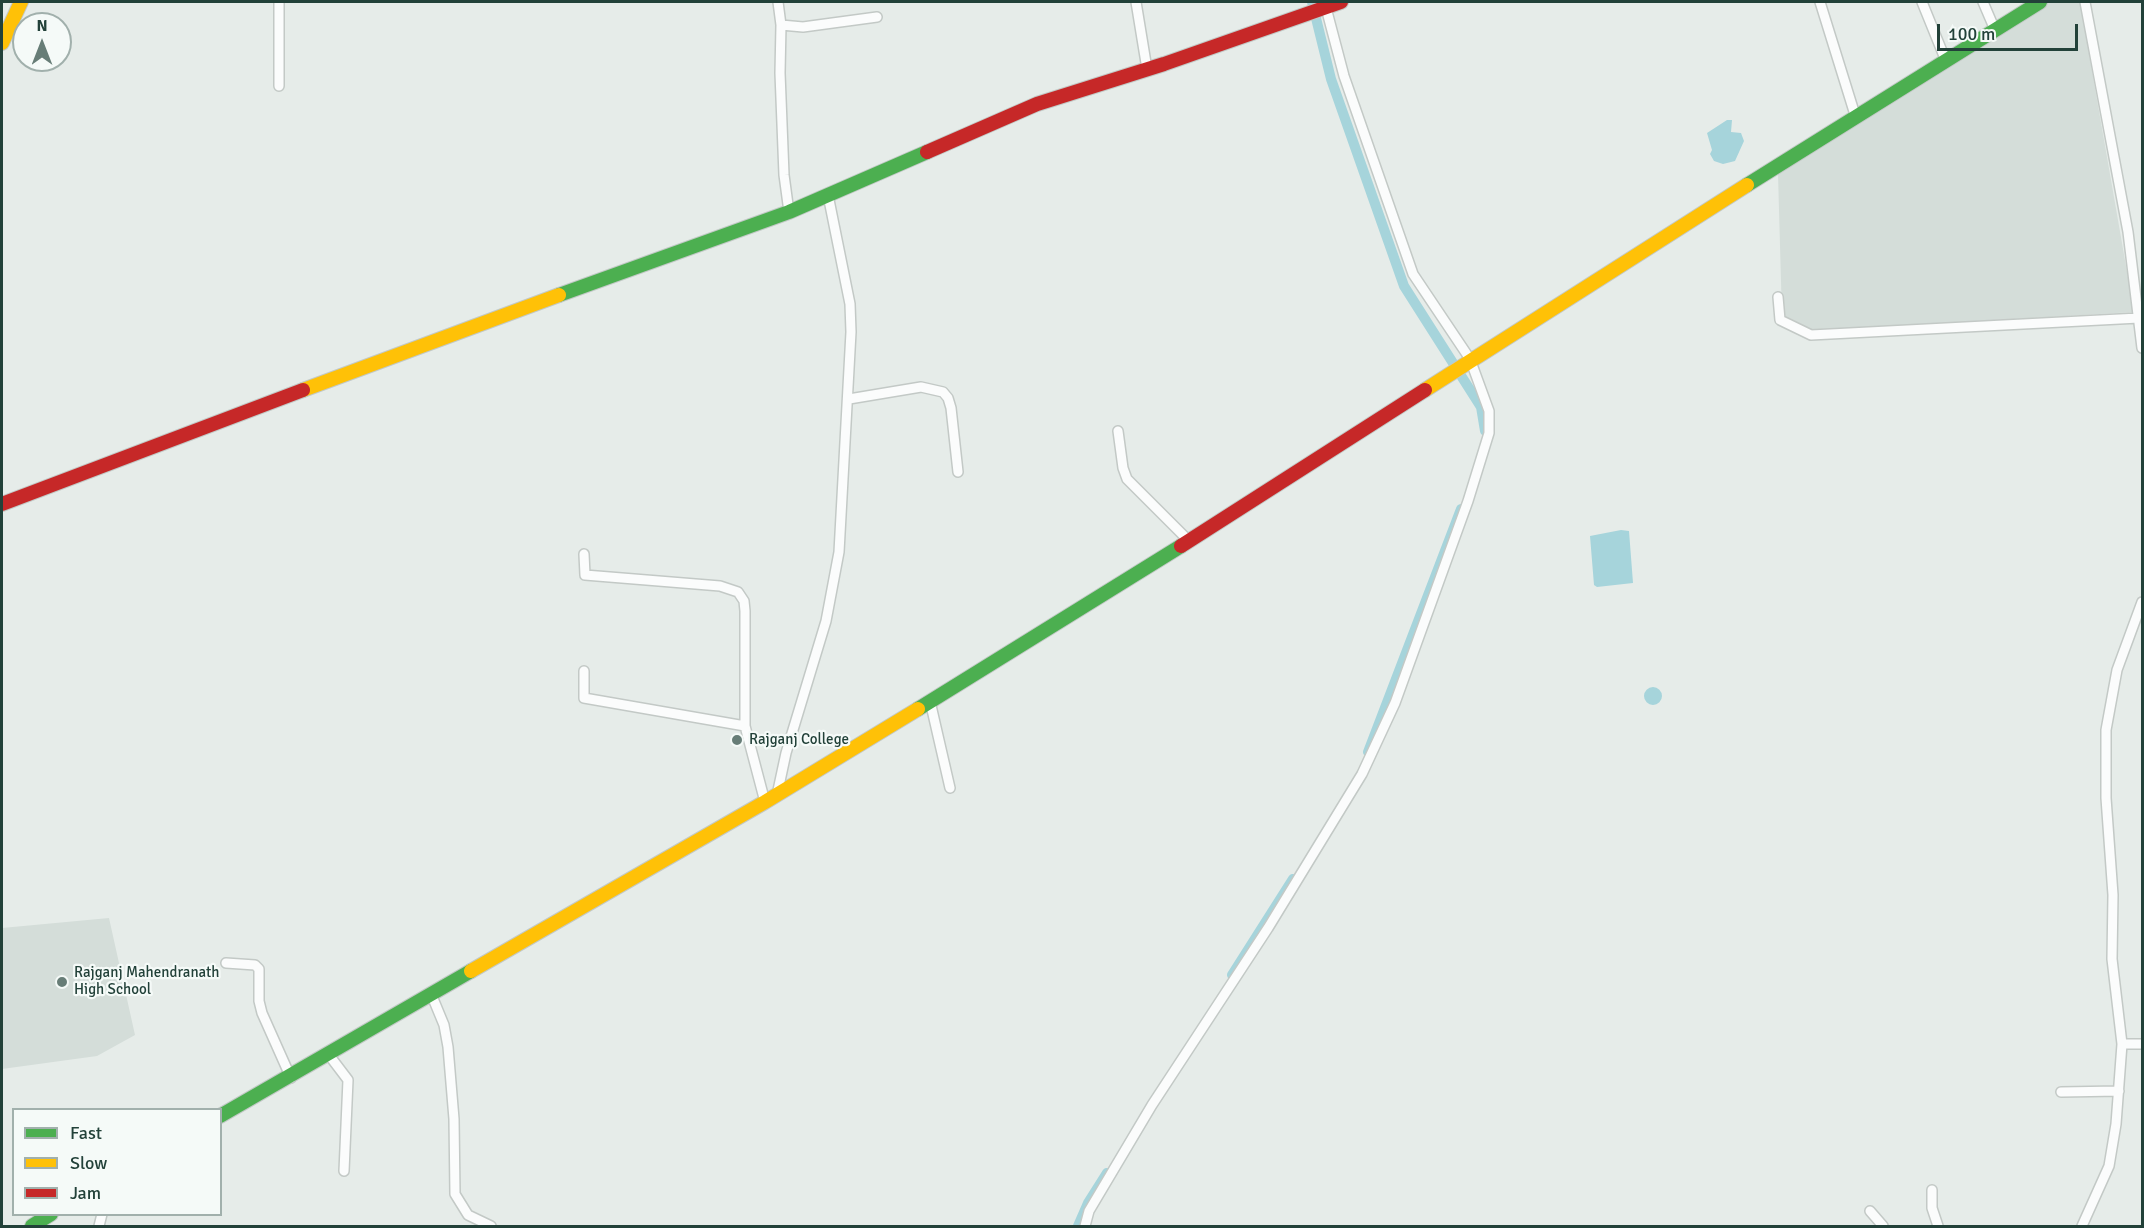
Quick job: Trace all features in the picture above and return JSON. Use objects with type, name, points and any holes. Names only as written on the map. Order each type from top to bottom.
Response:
[{"type":"street","points":[[2,43],[21,2]]},
{"type":"street","points":[[279,2],[279,86]]},
{"type":"street","points":[[778,2],[782,25],[780,73],[784,175],[789,212]]},
{"type":"street","points":[[1136,2],[1147,69]]},
{"type":"street","points":[[2,504],[435,339],[789,212],[1037,104],[1147,69],[1341,2]]},
{"type":"street","points":[[1820,2],[1856,118]]},
{"type":"street","points":[[1922,2],[1946,61]]},
{"type":"street","points":[[1983,2],[1995,30]]},
{"type":"street","points":[[222,1115],[771,799],[1189,541],[1462,365],[2040,2]]},
{"type":"street","points":[[2085,2],[2128,232],[2142,348]]},
{"type":"street","points":[[1085,1227],[1089,1211],[1152,1105],[1268,928],[1362,774],[1395,703],[1468,501],[1489,433],[1489,411],[1462,365],[1449,331],[1413,274],[1320,8]]},
{"type":"street","points":[[782,25],[803,27],[877,17]]},
{"type":"street","points":[[771,799],[822,632],[839,552],[849,399],[850,304],[828,195]]},
{"type":"street","points":[[1778,297],[1780,320],[1811,334],[2139,318]]},
{"type":"street","points":[[849,399],[921,387],[942,392],[948,398],[951,408],[958,472]]},
{"type":"street","points":[[1118,431],[1123,468],[1127,478],[1189,541]]},
{"type":"street","points":[[584,554],[585,575],[720,585],[738,592],[744,601],[745,611],[745,726],[771,799]]},
{"type":"street","points":[[2082,1227],[2109,1166],[2119,1091],[2122,1044],[2112,959],[2113,895],[2106,798],[2106,730],[2117,670],[2142,602]]},
{"type":"street","points":[[584,671],[584,698],[745,726]]},
{"type":"street","points":[[930,701],[950,788]]},
{"type":"street","points":[[226,963],[255,965],[259,969],[259,1001],[262,1013],[291,1077]]},
{"type":"street","points":[[432,996],[444,1025],[449,1053],[454,1119],[453,1180],[455,1194],[468,1215],[491,1227]]},
{"type":"street","points":[[2122,1044],[2142,1044]]},
{"type":"street","points":[[329,1055],[348,1080],[344,1171]]},
{"type":"street","points":[[2061,1092],[2119,1091]]},
{"type":"street","points":[[1932,1190],[1932,1208],[1938,1227]]},
{"type":"street","points":[[1870,1211],[1882,1227]]},
{"type":"street","points":[[32,1227],[49,1216]]},
{"type":"shaded area","points":[[2049,2],[2080,2],[2134,312],[1811,331],[1782,317],[1778,174]]},
{"type":"shaded area","name":"Rajganj Mahendranath High School","points":[[109,918],[135,1035],[97,1056],[2,1069],[2,928]]},
{"type":"water","points":[[1727,120],[1732,120],[1731,132],[1741,133],[1744,141],[1735,161],[1723,164],[1714,161],[1710,154],[1712,150],[1707,133]]},
{"type":"water","points":[[1621,530],[1629,531],[1633,583],[1597,587],[1594,585],[1590,536]]},
{"type":"water","points":[[1653,687],[1659,690],[1662,696],[1659,702],[1653,705],[1647,702],[1644,696],[1647,690]]},
{"type":"waterway","points":[[1312,2],[1331,79],[1404,286],[1481,407],[1485,431]]},
{"type":"waterway","points":[[1368,752],[1461,509]]},
{"type":"waterway","points":[[1232,975],[1293,879]]},
{"type":"waterway","points":[[1078,1226],[1088,1203],[1107,1173]]},
{"type":"traffic: fast","points":[[1747,185],[2040,2]]},
{"type":"traffic: fast","points":[[559,295],[789,212],[927,152]]},
{"type":"traffic: fast","points":[[918,709],[1181,546]]},
{"type":"traffic: fast","points":[[222,1115],[471,971]]},
{"type":"traffic: fast","points":[[32,1226],[48,1216]]},
{"type":"traffic: slow","points":[[2,43],[21,2]]},
{"type":"traffic: slow","points":[[1425,390],[1747,185]]},
{"type":"traffic: slow","points":[[303,390],[559,295]]},
{"type":"traffic: slow","points":[[471,971],[765,802],[918,709]]},
{"type":"traffic: jam","points":[[927,152],[1037,104],[1164,64],[1341,2]]},
{"type":"traffic: jam","points":[[2,504],[303,390]]},
{"type":"traffic: jam","points":[[1181,546],[1425,390]]},
{"type":"place","name":"Rajganj College","points":[[737,740]]},
{"type":"place","name":"Rajganj Mahendranath High School","points":[[62,982]]}]
